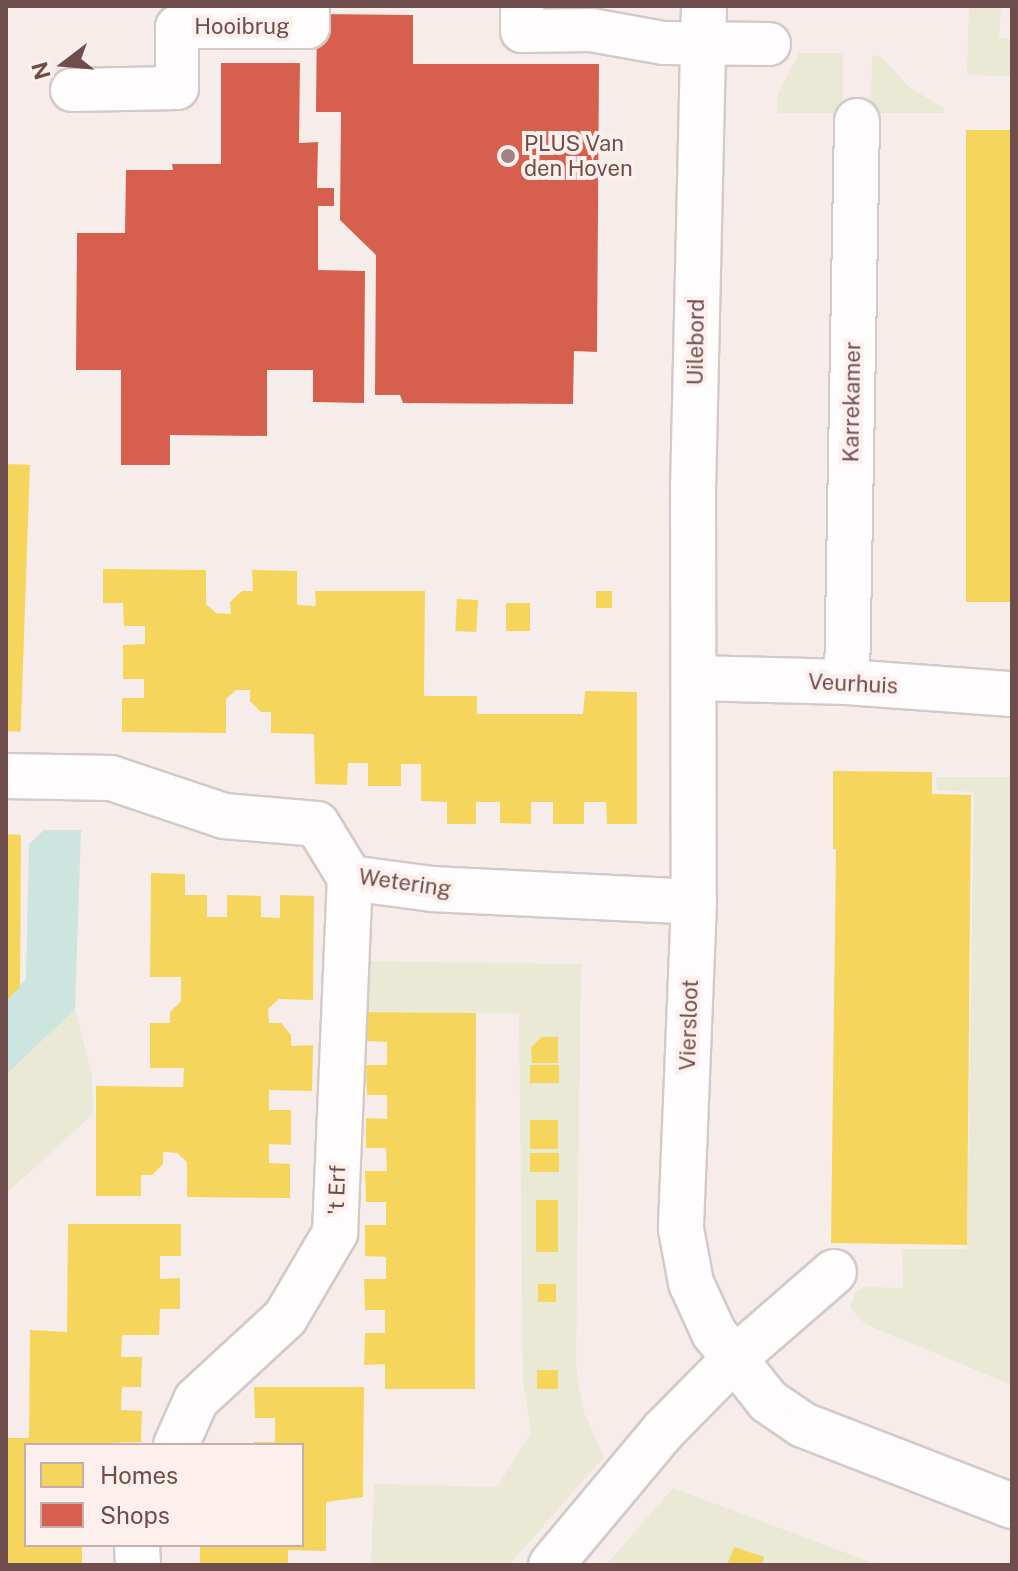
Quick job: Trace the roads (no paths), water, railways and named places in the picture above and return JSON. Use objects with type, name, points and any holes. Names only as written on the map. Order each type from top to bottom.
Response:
[{"type":"street","name":"Hooibrug","points":[[72,90],[177,88],[177,27],[308,27],[308,6]]},
{"type":"street","points":[[522,6],[522,31],[591,30],[663,43],[704,25],[769,44]]},
{"type":"street","name":"Uilebord","points":[[695,678],[693,486],[704,25]]},
{"type":"street","name":"Karrekamer","points":[[847,682],[857,121]]},
{"type":"street","name":"Veurhuis","points":[[695,678],[847,682],[1012,694]]},
{"type":"street","name":"Viersloot","points":[[695,678],[694,902],[681,1229],[691,1283],[714,1333],[768,1401],[803,1425],[1012,1506]]},
{"type":"street","name":"Wetering","points":[[6,776],[111,778],[224,816],[317,824],[350,878],[432,889],[694,902]]},
{"type":"street","name":"'t Erf","points":[[177,1443],[196,1400],[285,1318],[335,1233],[350,878]]},
{"type":"street","points":[[551,1565],[663,1431],[735,1358],[834,1272]]},
{"type":"water","points":[[44,830],[81,830],[75,1009],[6,1075],[6,1001],[26,979],[29,844]]},
{"type":"place","name":"PLUS Van den Hoven","points":[[508,156]]}]
